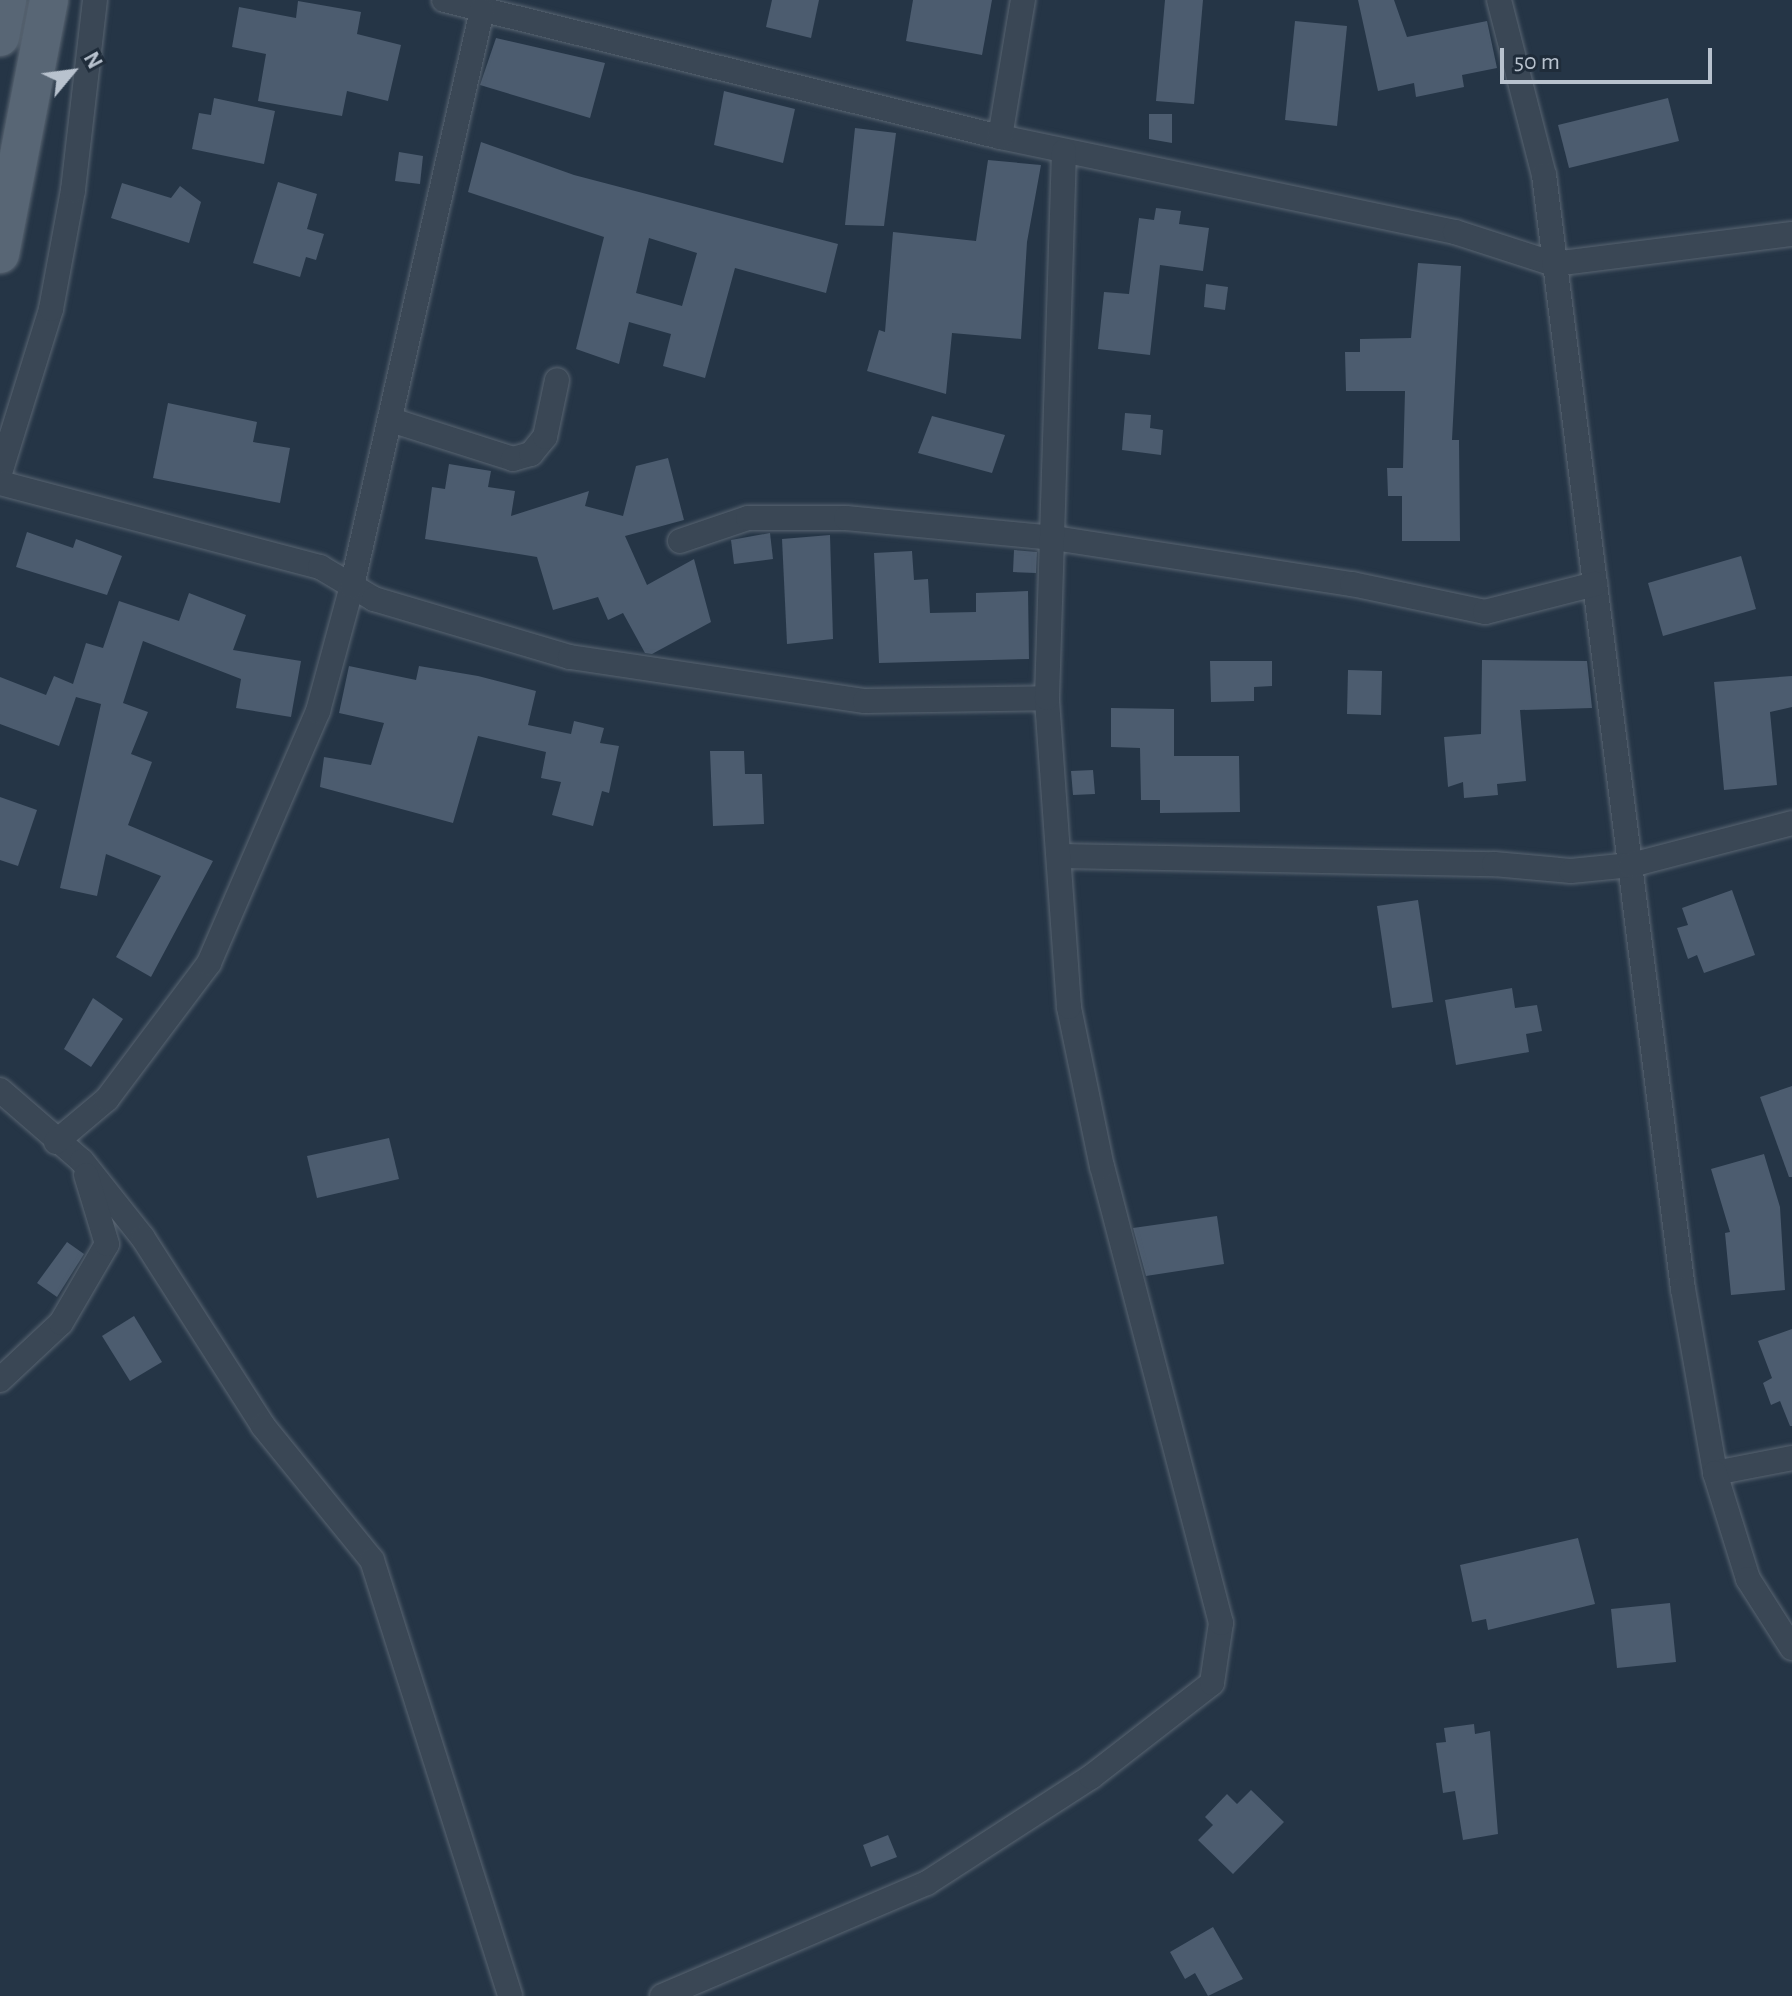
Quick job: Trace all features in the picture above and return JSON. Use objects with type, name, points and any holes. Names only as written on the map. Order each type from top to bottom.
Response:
[{"type":"main road","points":[[0,37],[7,0]]},
{"type":"main road","points":[[0,254],[49,0]]},
{"type":"street","points":[[0,473],[51,309],[73,190],[95,0]]},
{"type":"street","points":[[444,0],[1000,137],[1455,232],[1554,264],[1792,234]]},
{"type":"street","points":[[1000,137],[1023,0]]},
{"type":"street","points":[[1499,0],[1544,175],[1683,1289],[1715,1473],[1748,1579],[1792,1648]]},
{"type":"street","points":[[56,1142],[107,1099],[209,963],[318,711],[352,586],[391,420],[482,10]]},
{"type":"street","points":[[662,1996],[927,1883],[1091,1777],[1212,1683],[1221,1623],[1102,1167],[1069,1007],[1047,698],[1064,151]]},
{"type":"street","points":[[391,420],[513,459],[531,454],[545,437],[557,380]]},
{"type":"street","points":[[0,483],[320,567],[374,599],[570,657],[865,701],[1047,698]]},
{"type":"street","points":[[680,541],[748,518],[846,518],[1054,538],[1352,584],[1485,612],[1595,584]]},
{"type":"street","points":[[1060,856],[1494,864],[1571,871],[1631,865],[1792,823]]},
{"type":"street","points":[[0,1090],[56,1142],[82,1161],[143,1238],[263,1426],[372,1560],[510,1996]]},
{"type":"street","points":[[0,1380],[61,1323],[107,1244],[82,1161]]},
{"type":"street","points":[[1715,1473],[1792,1458]]},
{"type":"building","points":[[772,0],[819,0],[811,38],[766,27]]},
{"type":"building","points":[[913,0],[992,0],[982,55],[906,41]]},
{"type":"building","points":[[1165,0],[1203,0],[1194,104],[1156,101]]},
{"type":"building","points":[[1358,0],[1394,0],[1407,37],[1487,21],[1497,68],[1462,75],[1464,87],[1416,97],[1414,83],[1378,91]]},
{"type":"building","points":[[298,1],[361,12],[357,34],[401,45],[388,101],[347,91],[342,116],[258,101],[266,54],[232,47],[239,7],[296,18]]},
{"type":"building","points":[[1295,21],[1347,26],[1337,126],[1285,120]]},
{"type":"building","points":[[496,38],[605,63],[590,118],[480,85]]},
{"type":"building","points":[[724,91],[795,109],[783,163],[714,145]]},
{"type":"building","points":[[214,98],[275,111],[264,164],[192,149],[199,113],[211,115]]},
{"type":"building","points":[[1668,98],[1679,141],[1569,168],[1558,125]]},
{"type":"building","points":[[1149,114],[1172,114],[1172,143],[1149,139]]},
{"type":"building","points":[[855,128],[896,133],[884,226],[845,225]]},
{"type":"building","points":[[481,142],[574,175],[838,244],[826,293],[735,268],[705,378],[663,366],[671,334],[629,322],[619,364],[576,349],[604,237],[468,192]],"holes":[[[649,238],[697,253],[682,306],[636,293]]]},
{"type":"building","points":[[399,152],[423,156],[420,184],[395,181]]},
{"type":"building","points":[[988,160],[1041,165],[1027,242],[1021,339],[952,333],[946,394],[867,371],[879,330],[885,332],[893,232],[976,241]]},
{"type":"building","points":[[278,182],[317,194],[307,229],[324,234],[316,260],[306,257],[300,277],[253,263]]},
{"type":"building","points":[[122,183],[171,198],[180,186],[201,202],[189,243],[111,218]]},
{"type":"building","points":[[1156,208],[1181,211],[1179,224],[1209,228],[1203,271],[1160,265],[1150,355],[1098,349],[1104,292],[1129,294],[1139,218],[1154,220]]},
{"type":"building","points":[[1418,263],[1461,266],[1452,440],[1459,440],[1460,541],[1402,541],[1402,496],[1388,496],[1387,468],[1403,468],[1405,391],[1346,391],[1345,352],[1360,352],[1360,339],[1411,338]]},
{"type":"building","points":[[1206,284],[1228,287],[1225,310],[1204,307]]},
{"type":"building","points":[[168,403],[257,422],[253,442],[290,448],[280,503],[153,478]]},
{"type":"building","points":[[1125,413],[1151,415],[1150,428],[1163,430],[1161,455],[1122,450]]},
{"type":"building","points":[[932,416],[1005,435],[992,473],[918,453]]},
{"type":"building","points":[[668,458],[684,520],[625,536],[647,585],[694,559],[711,622],[652,654],[645,653],[623,613],[608,620],[598,597],[553,610],[537,557],[425,539],[432,487],[445,489],[449,464],[491,471],[488,487],[515,491],[511,516],[589,491],[585,506],[623,516],[636,466]]},
{"type":"building","points":[[27,532],[73,548],[76,539],[122,556],[107,595],[16,567]]},
{"type":"building","points":[[770,533],[773,559],[734,564],[731,540]]},
{"type":"building","points":[[830,535],[833,639],[787,644],[782,539]]},
{"type":"building","points":[[1014,550],[1037,552],[1036,573],[1013,572]]},
{"type":"building","points":[[912,551],[914,580],[928,579],[930,613],[976,612],[976,593],[1028,591],[1029,659],[879,663],[874,553]]},
{"type":"building","points":[[1741,556],[1756,609],[1663,636],[1648,583]]},
{"type":"building","points":[[189,593],[246,615],[233,650],[301,661],[291,717],[236,708],[241,679],[143,641],[123,703],[148,712],[131,754],[152,762],[128,825],[213,861],[151,977],[116,957],[161,876],[106,854],[97,896],[60,888],[101,704],[76,697],[59,746],[0,724],[0,677],[46,695],[54,676],[73,684],[86,643],[103,648],[119,601],[179,621]]},
{"type":"building","points":[[1482,660],[1587,661],[1592,708],[1520,710],[1526,781],[1497,784],[1498,795],[1464,798],[1463,782],[1448,787],[1444,737],[1481,734]]},
{"type":"building","points":[[1210,661],[1272,661],[1272,686],[1254,687],[1254,701],[1211,702]]},
{"type":"building","points":[[349,666],[416,680],[419,666],[478,676],[536,691],[528,725],[571,734],[574,721],[604,728],[600,743],[619,746],[609,793],[602,791],[593,826],[552,815],[561,782],[541,778],[546,752],[478,736],[453,823],[320,787],[324,757],[371,765],[384,723],[339,713]]},
{"type":"building","points":[[1348,670],[1382,671],[1381,715],[1347,714]]},
{"type":"building","points":[[1792,676],[1792,707],[1770,712],[1777,785],[1724,790],[1714,682]]},
{"type":"building","points":[[1111,708],[1174,709],[1174,756],[1239,756],[1240,812],[1160,813],[1160,800],[1141,800],[1140,748],[1111,747]]},
{"type":"building","points":[[710,751],[744,751],[745,774],[762,774],[764,824],[713,826]]},
{"type":"building","points":[[1093,770],[1095,794],[1073,795],[1071,771]]},
{"type":"building","points":[[0,797],[37,810],[18,866],[0,860]]},
{"type":"building","points":[[1732,890],[1755,955],[1704,973],[1697,955],[1688,959],[1677,928],[1688,925],[1682,908]]},
{"type":"building","points":[[1418,900],[1433,1002],[1392,1008],[1377,906]]},
{"type":"building","points":[[1512,988],[1515,1008],[1537,1005],[1542,1031],[1526,1034],[1529,1052],[1456,1065],[1445,1000]]},
{"type":"building","points":[[93,998],[123,1019],[91,1067],[64,1049]]},
{"type":"building","points":[[1792,1086],[1792,1177],[1789,1177],[1760,1097]]},
{"type":"building","points":[[389,1138],[399,1179],[317,1198],[307,1156]]},
{"type":"building","points":[[1764,1154],[1780,1207],[1785,1290],[1731,1295],[1725,1233],[1730,1232],[1711,1169]]},
{"type":"building","points":[[1217,1216],[1224,1264],[1146,1276],[1133,1228]]},
{"type":"building","points":[[67,1242],[84,1254],[57,1297],[37,1283]]},
{"type":"building","points":[[134,1316],[162,1362],[130,1381],[102,1336]]},
{"type":"building","points":[[1792,1329],[1790,1426],[1780,1401],[1771,1405],[1763,1383],[1772,1378],[1758,1341]]},
{"type":"building","points":[[1578,1538],[1595,1604],[1488,1630],[1486,1619],[1472,1622],[1460,1565]]},
{"type":"building","points":[[1670,1603],[1676,1662],[1617,1668],[1611,1609]]},
{"type":"building","points":[[1474,1724],[1475,1734],[1490,1731],[1498,1834],[1463,1840],[1455,1791],[1443,1793],[1436,1743],[1446,1742],[1444,1728]]},
{"type":"building","points":[[1251,1790],[1284,1822],[1233,1874],[1198,1840],[1213,1825],[1205,1817],[1227,1794],[1237,1804]]},
{"type":"building","points":[[888,1835],[897,1857],[871,1867],[863,1845]]},
{"type":"building","points":[[1213,1927],[1243,1979],[1208,1996],[1195,1973],[1185,1979],[1170,1952]]}]
